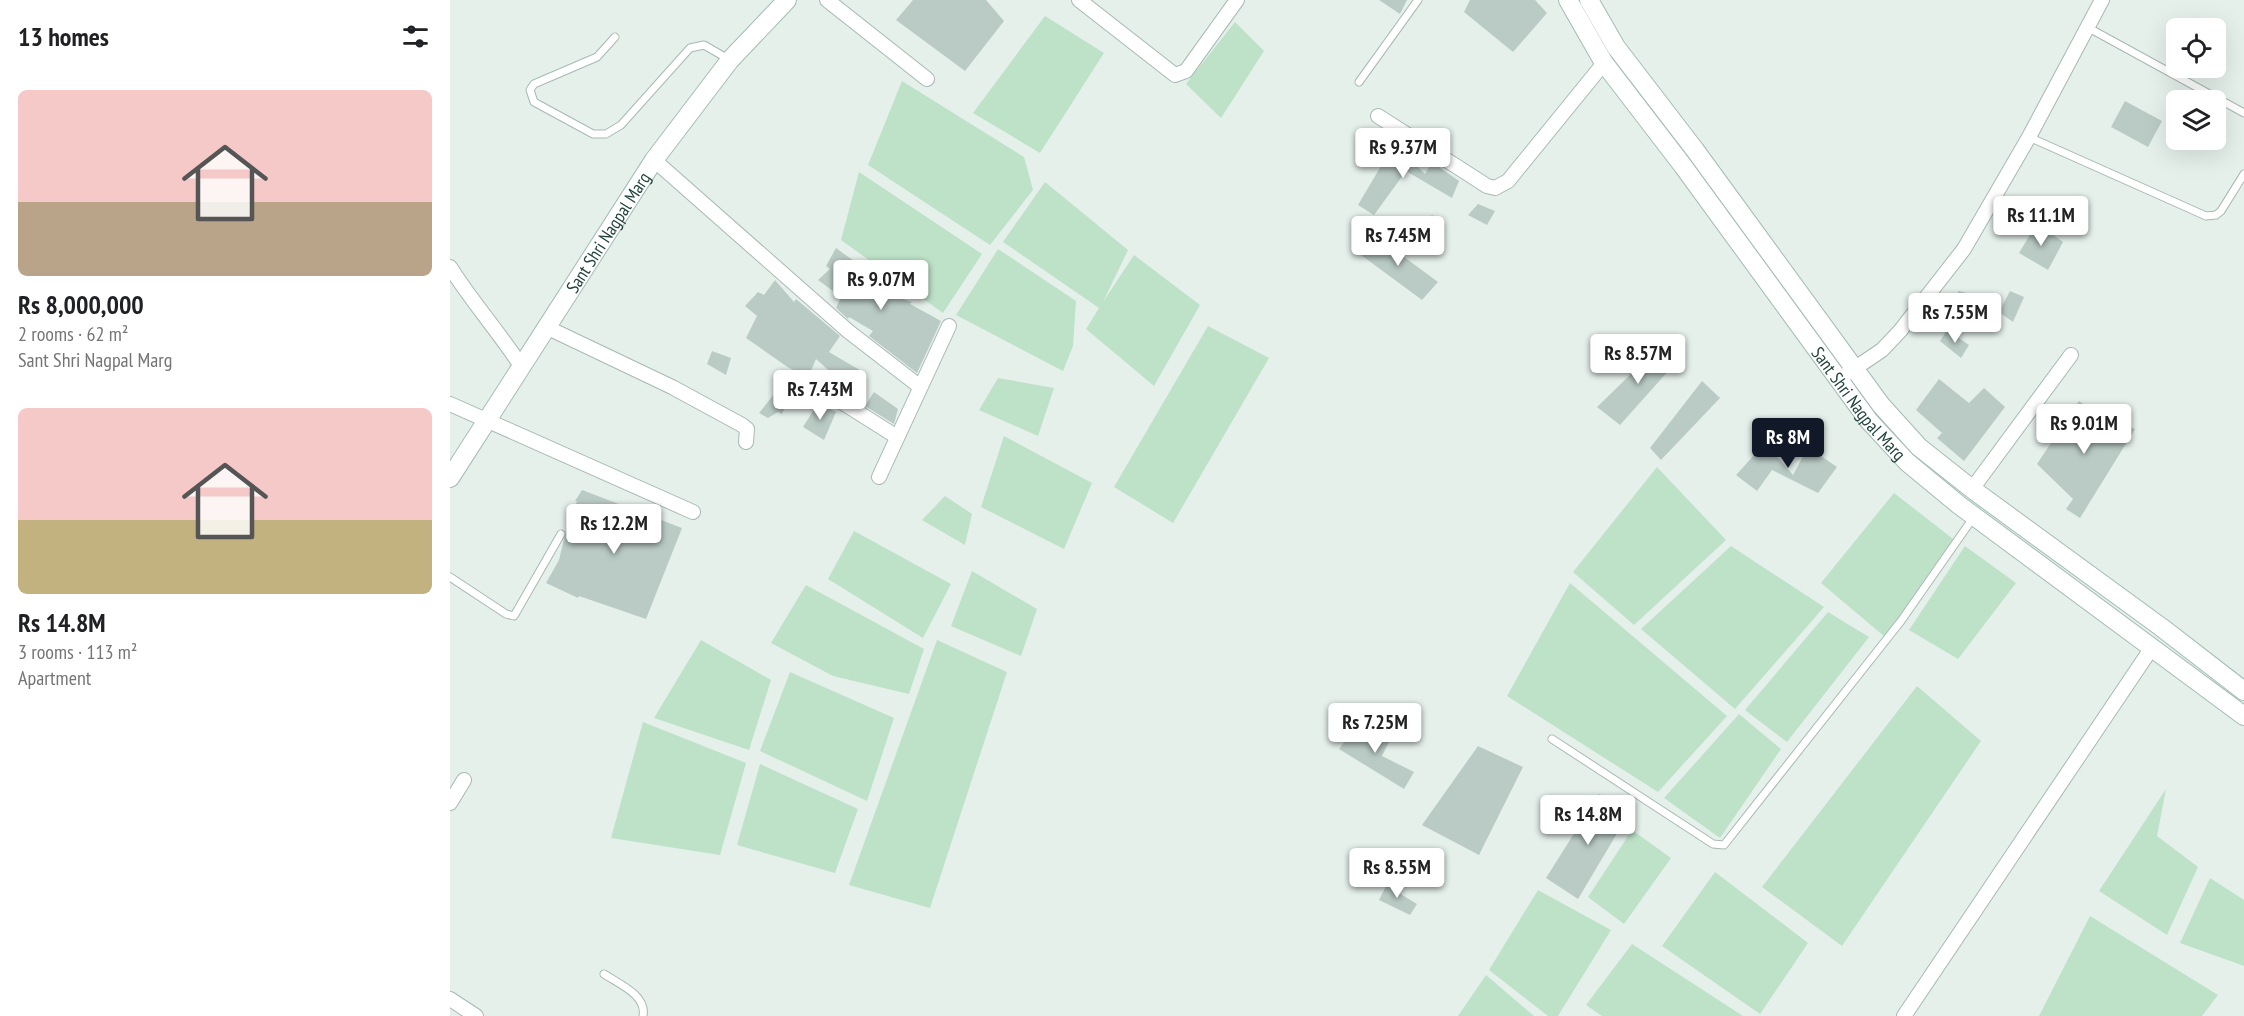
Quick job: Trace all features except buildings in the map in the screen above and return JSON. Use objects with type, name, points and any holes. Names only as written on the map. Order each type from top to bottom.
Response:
[{"type":"street","name":"Sant Shri Nagpal Marg","points":[[450,478],[654,160],[730,60],[787,0]]},
{"type":"street","points":[[827,0],[927,79]]},
{"type":"street","points":[[1079,0],[1175,75],[1181,75],[1186,71],[1237,0]]},
{"type":"street","name":"Sant Shri Nagpal Marg","points":[[1568,0],[1604,63],[1683,166],[1869,421],[1907,462],[1974,516],[2244,716]]},
{"type":"street","name":"Sant Shri Nagpal Marg","points":[[1589,0],[1616,47],[1695,150],[1881,405],[1919,447],[1971,489],[2244,691]]},
{"type":"street","points":[[1839,379],[1882,350],[1900,331],[1964,249],[2029,137],[2102,0]]},
{"type":"street","points":[[1378,116],[1486,186],[1495,188],[1508,182],[1604,63]]},
{"type":"street","points":[[654,160],[848,331],[919,386]]},
{"type":"street","points":[[450,267],[474,306],[498,332],[521,366]]},
{"type":"street","points":[[879,477],[919,386],[949,326]]},
{"type":"street","points":[[546,327],[672,387],[742,425],[747,429],[746,442]]},
{"type":"street","points":[[1971,489],[2071,355]]},
{"type":"street","points":[[810,382],[897,437]]},
{"type":"street","points":[[450,404],[693,512]]},
{"type":"street","points":[[1904,1016],[2145,644],[2151,620]]},
{"type":"street","points":[[450,803],[464,780]]},
{"type":"street","points":[[450,999],[476,1016]]},
{"type":"lane","points":[[1359,82],[1418,0]]},
{"type":"lane","points":[[2087,27],[2244,113]]},
{"type":"lane","points":[[615,38],[597,57],[534,84],[530,90],[534,102],[553,115],[593,134],[606,134],[621,125],[690,48],[704,45],[730,60]]},
{"type":"lane","points":[[2029,137],[2206,216],[2216,215],[2221,211],[2244,174]]},
{"type":"lane","points":[[1552,739],[1713,844],[1724,845],[1901,621],[1974,516]]},
{"type":"lane","points":[[450,577],[506,614],[514,616],[561,534]]},
{"type":"lane","points":[[604,974],[639,998],[644,1006],[643,1016]]},
{"type":"green space","points":[[1045,16],[1104,53],[1040,153],[973,113]]},
{"type":"green space","points":[[1235,22],[1264,51],[1221,118],[1186,84]]},
{"type":"green space","points":[[902,81],[1024,157],[1033,190],[990,245],[868,165]]},
{"type":"green space","points":[[859,172],[982,254],[943,313],[841,240]]},
{"type":"green space","points":[[1045,182],[1128,250],[1103,302],[1134,255],[1200,305],[1154,386],[1086,329],[1099,308],[1003,242]]},
{"type":"green space","points":[[998,249],[1076,301],[1073,346],[1063,371],[956,315]]},
{"type":"green space","points":[[1208,326],[1269,358],[1173,523],[1114,487]]},
{"type":"green space","points":[[998,378],[1054,388],[1038,436],[979,410]]},
{"type":"green space","points":[[1004,436],[1092,483],[1064,549],[981,507]]},
{"type":"green space","points":[[1657,467],[1726,540],[1634,625],[1573,572]]},
{"type":"green space","points":[[1894,493],[1957,542],[1885,637],[1821,583]]},
{"type":"green space","points":[[945,496],[972,514],[965,545],[922,520]]},
{"type":"green space","points":[[854,531],[951,584],[923,638],[828,579]]},
{"type":"green space","points":[[1731,546],[1824,607],[1735,709],[1641,629]]},
{"type":"green space","points":[[1965,546],[2016,583],[1958,659],[1909,630]]},
{"type":"green space","points":[[972,571],[1037,609],[1021,656],[951,626]]},
{"type":"green space","points":[[1570,583],[1727,716],[1658,792],[1507,696]]},
{"type":"green space","points":[[806,585],[924,649],[909,694],[833,676],[771,643]]},
{"type":"green space","points":[[1828,612],[1869,637],[1787,742],[1745,710]]},
{"type":"green space","points":[[701,640],[771,680],[749,750],[654,718]]},
{"type":"green space","points":[[937,640],[1007,672],[930,908],[849,885]]},
{"type":"green space","points":[[790,672],[894,718],[867,801],[760,751]]},
{"type":"green space","points":[[1917,686],[1981,741],[1842,946],[1762,887]]},
{"type":"green space","points":[[1739,714],[1781,749],[1720,838],[1664,798]]},
{"type":"green space","points":[[643,722],[746,763],[720,855],[611,838]]},
{"type":"green space","points":[[760,764],[858,809],[835,873],[737,845]]},
{"type":"green space","points":[[2166,789],[2157,836],[2198,867],[2167,935],[2099,891]]},
{"type":"green space","points":[[1632,830],[1671,858],[1624,924],[1588,897]]},
{"type":"green space","points":[[1715,872],[1808,943],[1760,1014],[1662,946]]},
{"type":"green space","points":[[2210,878],[2244,900],[2244,966],[2180,943]]},
{"type":"green space","points":[[1538,890],[1611,930],[1558,1016],[1548,1016],[1489,970]]},
{"type":"green space","points":[[2090,916],[2218,995],[2202,1016],[2039,1016]]},
{"type":"green space","points":[[1632,944],[1743,1016],[1602,1016],[1586,1005]]},
{"type":"green space","points":[[1486,975],[1534,1016],[1458,1016]]}]
